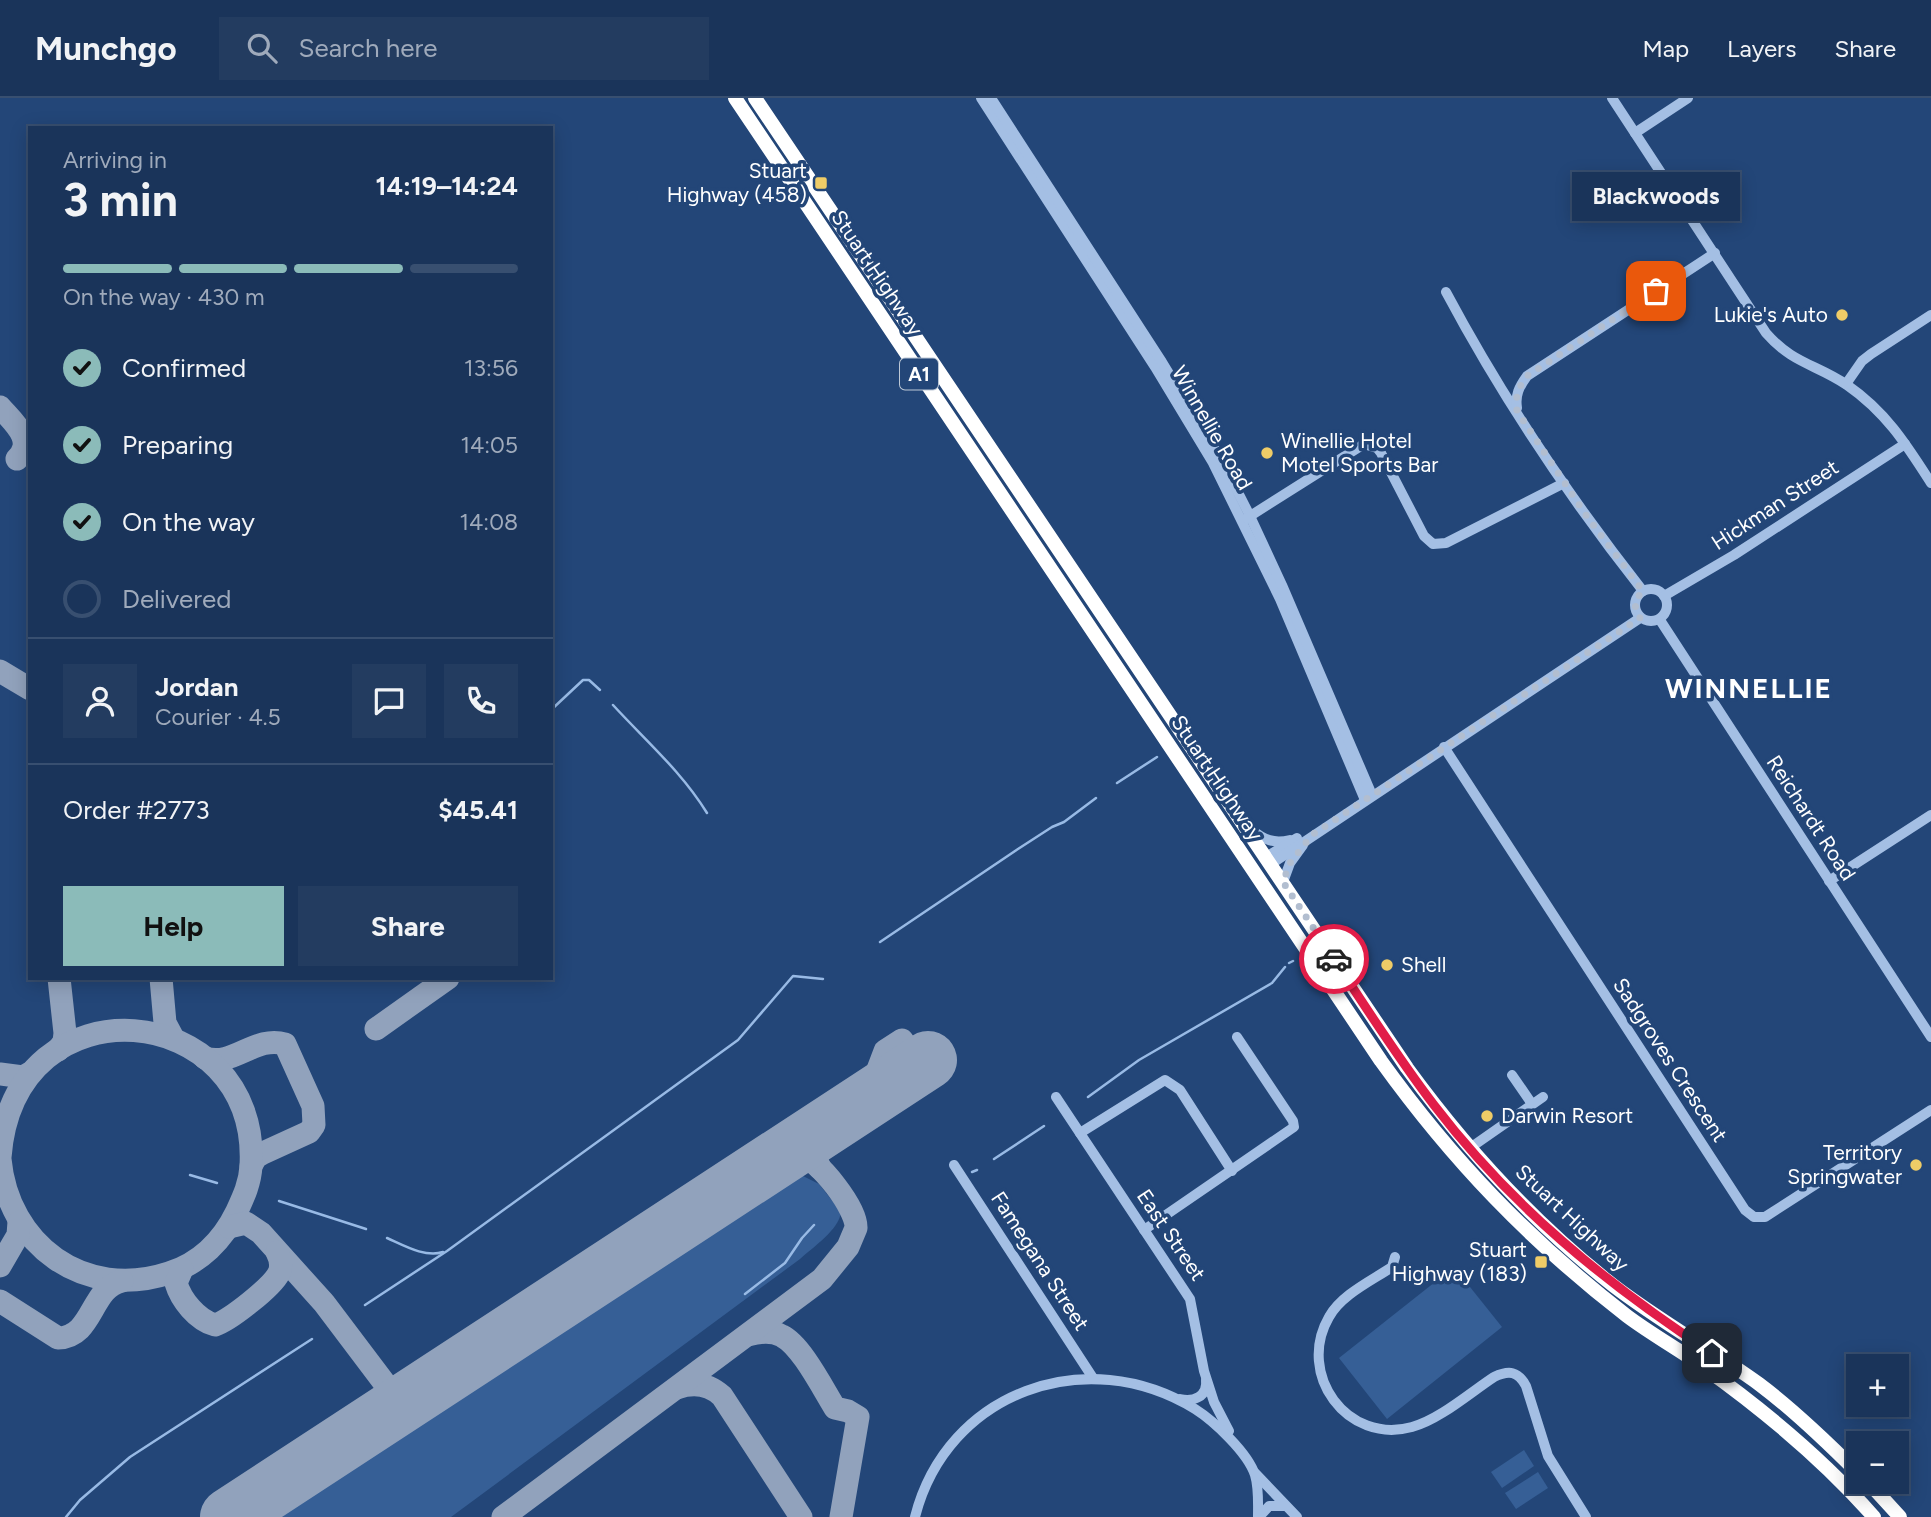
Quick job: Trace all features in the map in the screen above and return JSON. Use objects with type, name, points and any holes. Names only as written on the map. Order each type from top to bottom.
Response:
[{"type":"highway","name":"Stuart Highway","points":[[735,98],[1311,957],[1410,1101],[1441,1141],[1480,1185],[1547,1250],[1612,1294],[1754,1380],[1846,1462]]},
{"type":"highway","name":"Stuart Highway","points":[[755,98],[1407,1068],[1469,1148],[1612,1294],[1811,1452],[1874,1517]]},
{"type":"highway","points":[[770,150],[784,141]]},
{"type":"highway","points":[[1242,854],[1253,863],[1267,862],[1263,876],[1309,944],[1311,957]]},
{"type":"highway","points":[[1339,966],[1336,985],[1359,1019],[1364,1035]]},
{"type":"highway","points":[[1799,1418],[1797,1423],[1800,1432],[1849,1480],[1858,1499]]},
{"type":"highway","points":[[1879,1494],[1900,1517]]},
{"type":"street","name":"Winnellie Road","points":[[981,98],[1155,367],[1246,518]]},
{"type":"street","name":"Winnellie Road","points":[[991,98],[1206,433],[1368,795]]},
{"type":"street","points":[[1612,98],[1715,253],[1759,325],[1776,344],[1801,363],[1846,384],[1880,412],[1931,483]]},
{"type":"street","points":[[1635,133],[1688,98]]},
{"type":"street","points":[[1517,411],[1519,386],[1527,376],[1715,253]]},
{"type":"street","points":[[1446,292],[1480,354],[1564,483],[1643,591]]},
{"type":"street","points":[[1846,384],[1862,361],[1931,314]]},
{"type":"street","points":[[1246,518],[1364,444],[1381,453],[1424,536],[1433,544],[1446,543],[1564,483]]},
{"type":"street","name":"Hickman Street","points":[[1664,596],[1734,555],[1905,444]]},
{"type":"street","points":[[1655,589],[1664,596],[1667,609],[1660,620],[1650,622],[1636,613],[1635,600],[1643,591],[1655,589]]},
{"type":"street","points":[[1267,862],[1300,836],[1398,778],[1640,618]]},
{"type":"street","name":"Reichardt Road","points":[[1660,620],[1931,1037]]},
{"type":"street","name":"Sadgroves Crescent","points":[[1444,747],[1745,1210],[1754,1217],[1765,1217],[1931,1110]]},
{"type":"street","points":[[1267,862],[1312,835],[1368,795]]},
{"type":"street","points":[[1829,881],[1931,815]]},
{"type":"street","points":[[1239,817],[1267,840],[1282,842],[1300,836]]},
{"type":"street","points":[[1283,882],[1290,863],[1312,835]]},
{"type":"street","points":[[1144,1230],[1294,1127],[1293,1121],[1237,1037]]},
{"type":"street","points":[[1513,1074],[1532,1104]]},
{"type":"street","points":[[1080,1133],[1165,1080],[1180,1090],[1233,1171]]},
{"type":"street","name":"East Street","points":[[1056,1097],[1192,1303],[1197,1342],[1206,1379],[1236,1446]]},
{"type":"street","points":[[1469,1148],[1542,1097]]},
{"type":"street","name":"Famegana Street","points":[[954,1165],[1093,1378]]},
{"type":"street","points":[[1395,1257],[1392,1267],[1337,1306],[1324,1327],[1318,1353],[1319,1366],[1325,1386],[1333,1399],[1346,1413],[1364,1424],[1387,1430],[1403,1429],[1430,1419],[1494,1377],[1503,1373],[1514,1373],[1526,1386],[1548,1457],[1586,1517]]},
{"type":"street","points":[[915,1517],[923,1490],[936,1466],[958,1437],[979,1416],[1023,1391],[1093,1378],[1137,1383],[1177,1398],[1211,1420],[1236,1446],[1255,1473],[1297,1517]]},
{"type":"street","points":[[1177,1398],[1192,1400],[1198,1397],[1206,1388],[1206,1379]]},
{"type":"street","points":[[1255,1473],[1258,1517]]},
{"type":"street","points":[[1258,1517],[1269,1506],[1285,1506]]},
{"type":"shaded area","points":[[797,1173],[819,1184],[841,1212],[836,1225],[825,1238],[451,1517],[271,1517]]},
{"type":"shaded area","points":[[1454,1267],[1502,1327],[1387,1419],[1339,1358]]},
{"type":"shaded area","points":[[1524,1450],[1534,1466],[1502,1488],[1491,1472]]},
{"type":"shaded area","points":[[1538,1472],[1548,1488],[1516,1509],[1505,1493]]},
{"type":"waterway","points":[[553,708],[583,680],[589,680],[600,690]]},
{"type":"waterway","points":[[613,705],[675,770],[707,813]]},
{"type":"waterway","points":[[1117,783],[1157,757]]},
{"type":"waterway","points":[[880,942],[1018,849],[1064,822],[1096,798]]},
{"type":"waterway","points":[[1289,963],[1293,961]]},
{"type":"waterway","points":[[1088,1097],[1139,1060],[1272,983],[1285,967]]},
{"type":"waterway","points":[[365,1305],[447,1251],[738,1040],[793,976],[823,979]]},
{"type":"waterway","points":[[994,1159],[1044,1126]]},
{"type":"waterway","points":[[972,1172],[977,1170]]},
{"type":"waterway","points":[[190,1175],[217,1183]]},
{"type":"waterway","points":[[279,1201],[366,1229]]},
{"type":"waterway","points":[[745,1294],[785,1263],[814,1225]]},
{"type":"waterway","points":[[387,1238],[422,1252],[443,1252]]},
{"type":"waterway","points":[[66,1517],[80,1500],[130,1457],[312,1339]]},
{"type":"taxiway","points":[[0,407],[16,425],[23,438],[24,445],[17,459]]},
{"type":"taxiway","points":[[0,671],[28,688]]},
{"type":"taxiway","points":[[58,1050],[64,1042],[65,1033],[59,980]]},
{"type":"taxiway","points":[[161,980],[165,1023],[173,1038]]},
{"type":"taxiway","points":[[376,1029],[445,980]]},
{"type":"taxiway","points":[[0,1157],[15,1098],[46,1058],[88,1036],[134,1031],[179,1042],[218,1069],[243,1110],[251,1166],[240,1205],[218,1241],[200,1257],[180,1269],[138,1280],[108,1279],[80,1272],[56,1259],[35,1240],[18,1217],[6,1190],[0,1159]]},
{"type":"taxiway","points":[[866,1101],[885,1051],[902,1040],[919,1067]]},
{"type":"taxiway","points":[[205,1058],[216,1060],[264,1044],[285,1044],[313,1106],[314,1125],[309,1132],[256,1157],[251,1166]]},
{"type":"taxiway","points":[[0,1074],[23,1077],[30,1073]]},
{"type":"taxiway","points":[[820,1168],[816,1145],[820,1134],[829,1125]]},
{"type":"taxiway","points":[[503,1517],[822,1279],[848,1247],[856,1228],[855,1220],[836,1186],[817,1165],[800,1155],[778,1158]]},
{"type":"taxiway","points":[[0,1266],[18,1235],[19,1222]]},
{"type":"taxiway","points":[[229,1227],[246,1223],[261,1233],[324,1303],[401,1405]]},
{"type":"taxiway","points":[[182,1269],[176,1283],[182,1296],[196,1314],[215,1325],[250,1302],[275,1279],[281,1265],[277,1252]]},
{"type":"taxiway","points":[[0,1301],[58,1338],[70,1336],[79,1330],[104,1293],[112,1285],[122,1281]]},
{"type":"taxiway","points":[[748,1335],[769,1332],[789,1341],[804,1358],[835,1408],[858,1417],[841,1517]]},
{"type":"taxiway","points":[[677,1388],[701,1385],[722,1396],[801,1517]]},
{"type":"runway","points":[[229,1517],[928,1060]]},
{"type":"way so far","points":[[1334,959],[1283,882],[1290,863],[1312,835],[1640,618],[1634,607],[1635,600],[1643,591],[1564,483],[1517,411],[1516,398],[1519,386],[1527,376],[1656,291]]},
{"type":"place","name":"Stuart Highway (458)","points":[[821,183]]},
{"type":"place","name":"Blackwoods","points":[[1656,291]]},
{"type":"place","name":"Lukie's Auto","points":[[1842,315]]},
{"type":"place","name":"Winellie Hotel Motel Sports Bar","points":[[1267,453]]},
{"type":"place","name":"Shell","points":[[1387,965]]},
{"type":"place","name":"Darwin Resort","points":[[1487,1116]]},
{"type":"place","name":"Territory Springwater","points":[[1916,1165]]},
{"type":"place","name":"Stuart Highway (183)","points":[[1541,1262]]},
{"type":"district","name":"WINNELLIE","points":[[1749,688]]},
{"type":"route","points":[[1334,959],[1434,1106],[1513,1195],[1591,1268],[1649,1312],[1712,1353]]}]
